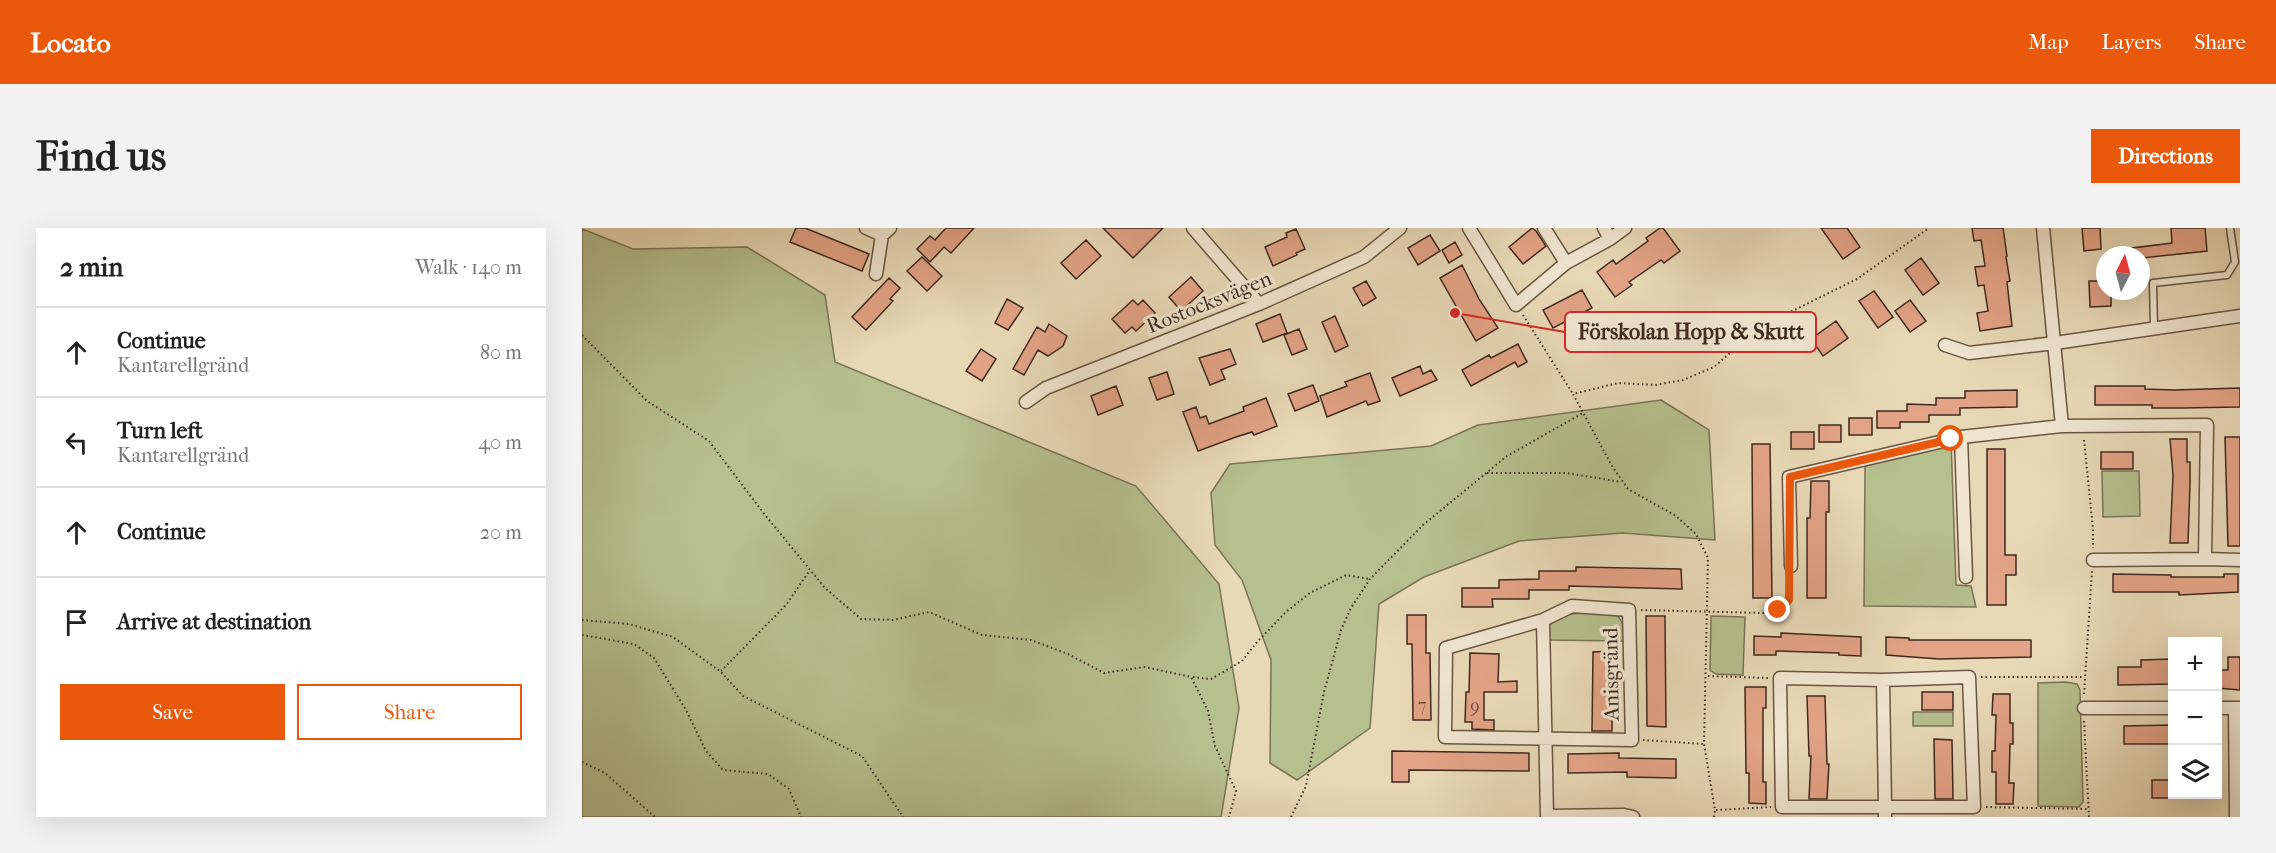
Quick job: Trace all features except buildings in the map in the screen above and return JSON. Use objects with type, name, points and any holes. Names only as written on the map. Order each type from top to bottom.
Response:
[{"type":"street","points":[[866,228],[886,231],[876,274]]},
{"type":"street","points":[[1193,228],[1258,304]]},
{"type":"street","name":"Rostocksvägen","points":[[1026,402],[1046,388],[1258,304],[1364,257],[1400,228]]},
{"type":"street","points":[[1469,228],[1516,305],[1566,263],[1607,234],[1625,228]]},
{"type":"street","points":[[1544,228],[1566,263]]},
{"type":"street","points":[[2043,228],[2062,426]]},
{"type":"street","points":[[1945,345],[1969,352],[2055,343],[2240,316]]},
{"type":"street","points":[[1791,566],[1790,477],[1961,437],[2062,426],[2208,425],[2205,560]]},
{"type":"street","points":[[1961,437],[1966,577]]},
{"type":"street","points":[[2093,560],[2240,560]]},
{"type":"street","name":"Anisgränd","points":[[1572,606],[1629,610],[1632,740],[1445,737],[1446,648],[1543,620],[1572,606]]},
{"type":"street","points":[[1543,620],[1547,816],[1624,815],[1633,817]]},
{"type":"street","points":[[1969,676],[1974,807],[1885,812],[1782,807],[1780,678],[1883,680],[1969,676]]},
{"type":"street","points":[[1883,680],[1885,812]]},
{"type":"street","points":[[2084,708],[2168,708]]},
{"type":"street","points":[[2222,708],[2238,708],[2236,817]]},
{"type":"lane","points":[[2154,329],[2153,283],[2227,275],[2235,262],[2230,228]]},
{"type":"path","points":[[1573,394],[1618,383],[1655,384],[1683,380],[1714,368],[1758,328],[1857,279],[1929,228]]},
{"type":"path","points":[[1516,305],[1573,394],[1611,466],[1628,489],[1676,516],[1696,534],[1708,558],[1704,744],[1715,810],[1714,817]]},
{"type":"path","points":[[582,335],[646,401],[710,441],[765,515],[825,588],[861,618],[893,620],[930,612],[982,635],[1030,640],[1068,654],[1104,673],[1145,667],[1211,680],[1242,661],[1287,610],[1310,593],[1346,575],[1370,579]]},
{"type":"path","points":[[1291,817],[1306,786],[1324,692],[1341,630],[1351,608],[1370,579],[1423,525],[1467,487],[1507,456],[1583,413]]},
{"type":"path","points":[[2082,427],[2093,530],[2093,560],[2084,677],[2089,817]]},
{"type":"path","points":[[1487,473],[1567,474],[1623,482]]},
{"type":"path","points":[[1629,610],[1763,613],[1778,610],[1789,600],[1791,566]]},
{"type":"path","points":[[721,672],[786,604],[810,570]]},
{"type":"path","points":[[582,620],[628,624],[673,637],[721,672],[743,696],[862,756],[903,817]]},
{"type":"path","points":[[582,635],[634,644],[654,658],[686,710],[706,751],[723,770],[768,774],[789,789],[801,817]]},
{"type":"path","points":[[1707,676],[1780,678]]},
{"type":"path","points":[[1969,676],[2084,677]]},
{"type":"path","points":[[1191,677],[1208,711],[1215,746],[1236,790],[1229,817]]},
{"type":"path","points":[[1632,740],[1704,744]]},
{"type":"path","points":[[582,762],[605,772],[655,817]]},
{"type":"path","points":[[1715,810],[1782,807]]},
{"type":"path","points":[[1974,807],[2088,809]]},
{"type":"green space","points":[[582,229],[633,249],[747,247],[825,295],[835,362],[1136,486],[1219,584],[1239,708],[1221,817],[582,817]]},
{"type":"green space","points":[[1661,400],[1709,430],[1715,540],[1623,533],[1519,541],[1424,577],[1379,604],[1370,728],[1297,780],[1270,763],[1271,660],[1242,580],[1215,545],[1211,493],[1230,464],[1431,446],[1478,425]]},
{"type":"green space","points":[[1951,439],[1956,585],[1971,586],[1976,607],[1864,606],[1865,466]]},
{"type":"green space","points":[[2102,471],[2139,471],[2140,516],[2103,517]]},
{"type":"green space","points":[[1566,614],[1615,614],[1623,626],[1625,641],[1547,640],[1548,621]]},
{"type":"green space","points":[[1711,616],[1745,617],[1743,675],[1716,674],[1710,670]]},
{"type":"green space","points":[[2038,683],[2077,684],[2080,690],[2083,802],[2079,807],[2038,806]]},
{"type":"green space","points":[[1913,712],[1953,712],[1953,726],[1913,726]]},
{"type":"place","name":"Förskolan Hopp & Skutt","points":[[1455,313]]},
{"type":"route","points":[[1778,610],[1789,600],[1790,477],[1951,439]]}]
